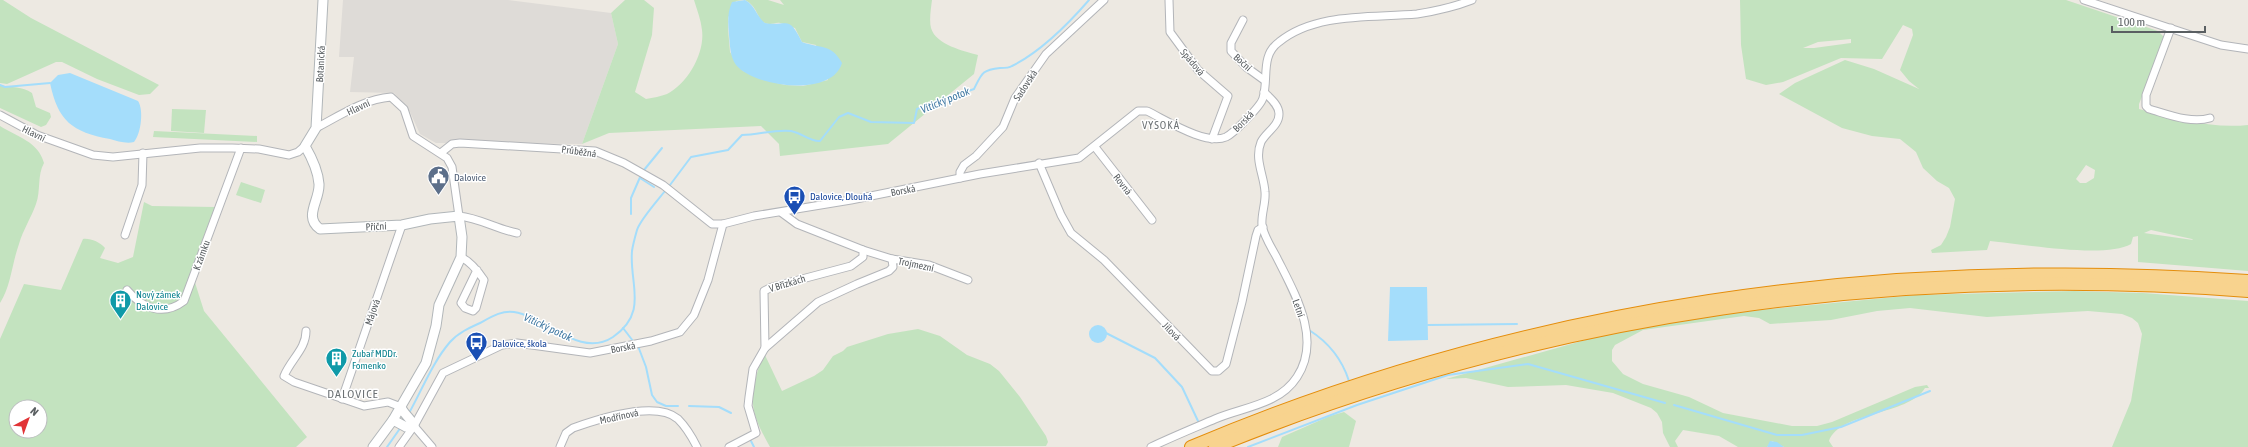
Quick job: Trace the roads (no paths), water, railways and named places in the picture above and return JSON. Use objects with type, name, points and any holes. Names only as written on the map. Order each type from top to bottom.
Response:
[{"type":"highway","points":[[1191,447],[1340,391],[1448,357],[1560,329],[1682,304],[1820,286],[1962,275],[2046,273],[2129,274],[2248,281]]},
{"type":"highway","points":[[1215,447],[1343,399],[1498,354],[1623,325],[1748,304],[1886,289],[2002,283],[2127,283],[2248,291]]},
{"type":"street","name":"Botanická","points":[[316,128],[324,0]]},
{"type":"street","name":"Sadovská","points":[[960,178],[964,165],[976,156],[1002,127],[1015,98],[1046,54],[1104,0]]},
{"type":"street","name":"Spádová","points":[[1169,0],[1170,32],[1198,70],[1228,96],[1212,139]]},
{"type":"street","name":"Borská","points":[[398,447],[407,418],[443,373],[502,345],[524,344],[590,353],[651,341],[680,332],[694,315],[708,280],[723,224],[754,216],[960,178],[1079,158],[1095,147],[1116,126],[1138,111],[1147,111],[1202,137],[1212,139],[1226,137],[1243,123],[1263,100],[1268,53],[1279,41],[1301,28],[1326,21],[1418,13],[1450,8],[1472,0]]},
{"type":"street","points":[[2084,0],[2221,45],[2248,50]]},
{"type":"street","name":"Boční","points":[[1243,20],[1231,43],[1231,51],[1246,67],[1264,80]]},
{"type":"street","points":[[2171,28],[2146,95],[2146,106],[2149,109],[2192,120],[2202,121],[2210,118]]},
{"type":"street","name":"Letní","points":[[1151,447],[1216,418],[1275,398],[1285,392],[1297,378],[1306,361],[1308,346],[1302,313],[1263,227],[1265,194],[1258,152],[1261,142],[1277,122],[1279,114],[1276,104],[1264,92]]},
{"type":"street","name":"Hlavní","points":[[316,128],[367,102],[380,98],[391,98],[404,109],[413,136],[421,142],[442,152]]},
{"type":"street","name":"Hlavní","points":[[0,115],[37,136],[93,155],[113,157],[200,148],[241,148],[289,155],[305,146]]},
{"type":"street","points":[[305,146],[316,128]]},
{"type":"street","name":"Průběžná","points":[[442,152],[448,146],[460,143],[595,151],[624,163],[663,185],[712,224],[723,224]]},
{"type":"street","name":"Příční","points":[[305,146],[317,170],[319,186],[311,218],[314,225],[320,229],[402,225],[430,219],[459,216],[470,217],[494,228],[517,233]]},
{"type":"street","name":"Rovná","points":[[1095,147],[1152,220]]},
{"type":"street","name":"K zámku","points":[[127,290],[144,306],[151,308],[170,308],[184,301],[241,148]]},
{"type":"street","points":[[407,418],[426,363],[436,326],[438,305],[461,257],[462,237],[452,167],[442,152]]},
{"type":"street","points":[[125,235],[142,185],[143,153]]},
{"type":"street","name":"Jílová","points":[[1039,164],[1061,216],[1071,232],[1104,260],[1212,371],[1218,370],[1226,364],[1242,302],[1256,236],[1258,230],[1263,227]]},
{"type":"street","points":[[782,212],[797,224],[863,250]]},
{"type":"street","name":"Májová","points":[[342,399],[402,225]]},
{"type":"street","name":"Trojmezní","points":[[863,250],[892,259],[929,265],[968,280]]},
{"type":"street","name":"V Břízkách","points":[[765,348],[764,291],[766,289],[851,266],[863,258],[863,250]]},
{"type":"street","points":[[461,257],[467,260],[477,270],[484,280],[476,308],[473,311],[469,310],[461,303],[477,270]]},
{"type":"street","points":[[729,447],[756,433],[748,406],[753,369],[765,348],[818,302],[857,284],[889,272],[893,267],[892,259]]},
{"type":"street","points":[[306,331],[306,342],[288,366],[284,376],[294,382],[364,406],[388,402],[407,418],[432,447]]},
{"type":"street","name":"Modřínová","points":[[560,447],[566,433],[573,428],[637,411],[652,410],[677,418],[688,430],[697,447]]},
{"type":"street","points":[[373,447],[395,421],[407,418]]},
{"type":"street","points":[[395,421],[407,418]]},
{"type":"water","points":[[745,0],[752,5],[765,23],[790,25],[794,28],[802,42],[830,49],[834,52],[842,63],[835,74],[824,81],[809,85],[792,85],[759,79],[745,73],[736,65],[731,55],[728,23],[729,10],[732,2]]},
{"type":"water","points":[[70,73],[138,101],[141,110],[141,122],[134,142],[122,142],[86,133],[76,128],[62,116],[53,96],[50,83],[58,75]]},
{"type":"water","points":[[1390,287],[1427,287],[1428,340],[1388,341]]},
{"type":"water","points":[[1098,325],[1104,328],[1107,334],[1104,340],[1098,343],[1092,340],[1089,334],[1092,328]]},
{"type":"water","points":[[1770,441],[1777,442],[1784,447],[1767,447]]},
{"type":"waterway","name":"Vitický potok","points":[[670,185],[691,157],[728,150],[742,135],[791,131],[813,140],[820,141],[839,117],[848,113],[871,122],[914,123],[917,109],[974,89],[981,76],[986,71],[1011,67],[1033,53],[1063,27],[1089,0]]},
{"type":"waterway","points":[[0,85],[5,87],[50,83]]},
{"type":"waterway","points":[[644,170],[662,148]]},
{"type":"waterway","points":[[631,214],[631,198],[641,175]]},
{"type":"waterway","points":[[640,178],[654,187]]},
{"type":"waterway","name":"Vitický potok","points":[[409,413],[433,368],[450,342],[464,331],[497,314],[514,312],[526,315],[563,335],[588,343],[601,342],[613,337],[631,318],[634,308],[635,297],[632,251],[637,230],[645,216],[665,191]]},
{"type":"waterway","points":[[1428,325],[1517,324]]},
{"type":"waterway","points":[[623,328],[633,341]]},
{"type":"waterway","points":[[1309,330],[1334,352],[1349,381]]},
{"type":"waterway","points":[[1106,333],[1155,358],[1182,387],[1198,421]]},
{"type":"waterway","points":[[638,346],[646,367],[652,395],[657,402],[666,406],[678,406]]},
{"type":"waterway","points":[[1248,447],[1357,405],[1448,375],[1528,364],[1665,403]]},
{"type":"waterway","points":[[1674,405],[1777,435],[1802,435],[1841,427],[1930,391]]},
{"type":"waterway","points":[[689,406],[719,407],[731,413]]},
{"type":"waterway","name":"Vitický potok","points":[[387,447],[401,427]]},
{"type":"waterway","points":[[751,441],[754,447]]},
{"type":"place","name":"Dalovice","points":[[438,196]]},
{"type":"place","name":"Dalovice, Dlouhá","points":[[795,216]]},
{"type":"place","name":"Nový zámek Dalovice","points":[[120,320]]},
{"type":"place","name":"Dalovice, škola","points":[[477,362]]},
{"type":"place","name":"Zubař MDDr. Fomenko","points":[[336,378]]},
{"type":"district","name":"VYSOKÁ","points":[[1161,125]]},
{"type":"district","name":"DALOVICE","points":[[353,394]]}]
